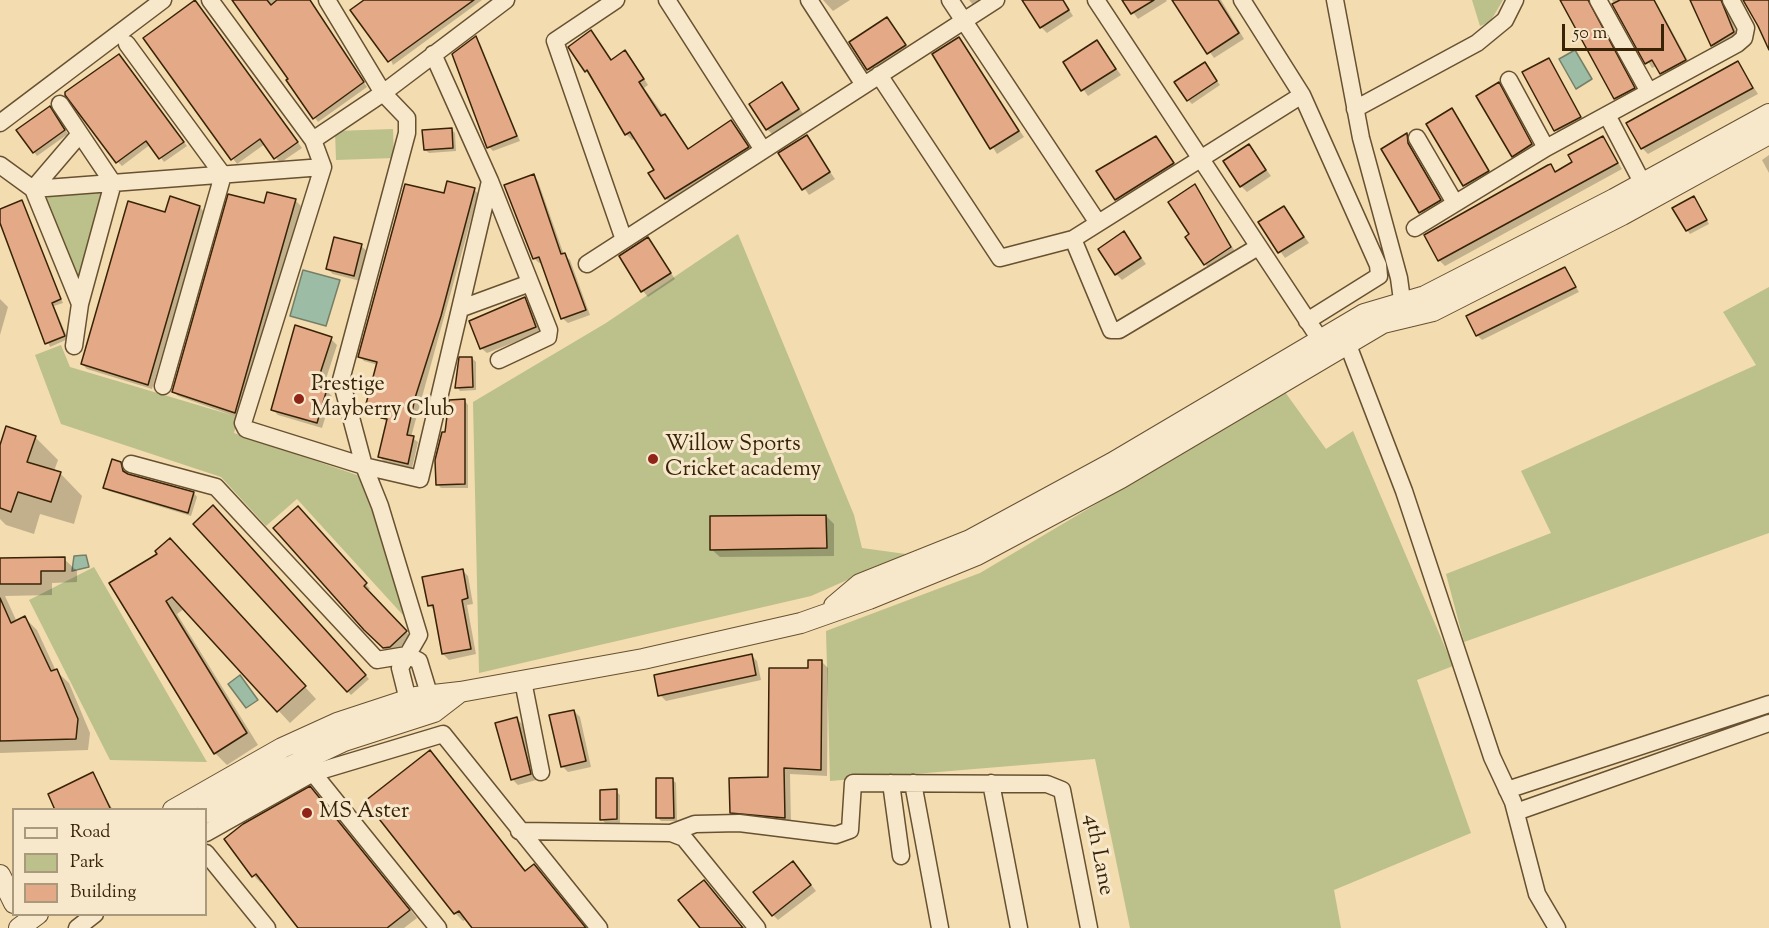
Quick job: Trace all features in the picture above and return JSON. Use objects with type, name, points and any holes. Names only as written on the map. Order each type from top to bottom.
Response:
[{"type":"street","points":[[0,123],[163,0]]},
{"type":"street","points":[[210,0],[313,140],[323,167],[243,423],[246,429],[364,466],[420,479],[490,181]]},
{"type":"street","points":[[313,140],[383,93],[506,0]]},
{"type":"street","points":[[616,0],[555,41],[624,240]]},
{"type":"street","points":[[667,0],[763,150]]},
{"type":"street","points":[[809,0],[864,85]]},
{"type":"street","points":[[950,0],[1098,223]]},
{"type":"street","points":[[587,264],[996,0]]},
{"type":"street","points":[[1096,0],[1325,347]]},
{"type":"street","points":[[1242,0],[1302,95],[1378,265],[1379,276],[1307,321]]},
{"type":"street","points":[[1335,0],[1355,109],[1404,310]]},
{"type":"street","points":[[1355,109],[1478,43],[1505,20],[1515,0]]},
{"type":"street","points":[[1598,0],[1649,92]]},
{"type":"street","points":[[1415,228],[1546,148],[1742,41],[1746,28],[1731,0]]},
{"type":"street","points":[[333,2],[383,93],[407,118],[407,133],[342,380],[364,466],[380,506],[419,635],[400,668],[414,720]]},
{"type":"street","points":[[127,44],[222,175]]},
{"type":"street","points":[[433,54],[490,181],[549,334],[499,360]]},
{"type":"street","points":[[879,75],[1000,258],[1072,239],[1302,95]]},
{"type":"street","points":[[1509,80],[1546,148]]},
{"type":"street","points":[[60,104],[113,183],[80,303],[74,346]]},
{"type":"street","points":[[178,808],[344,741],[414,720],[432,704],[460,692],[643,659],[801,622],[869,599],[977,555],[1120,478],[1345,335],[1383,323],[1425,296],[1643,184],[1769,114]]},
{"type":"street","points":[[1607,115],[1643,184]]},
{"type":"street","points":[[33,189],[80,134]]},
{"type":"street","points":[[1404,310],[1433,311],[1622,214],[1769,134]]},
{"type":"street","points":[[1417,138],[1455,203]]},
{"type":"street","points":[[0,165],[33,189],[80,303]]},
{"type":"street","points":[[33,189],[323,167]]},
{"type":"street","points":[[164,386],[222,175]]},
{"type":"street","points":[[1072,239],[1111,330],[1119,330],[1258,247]]},
{"type":"street","points":[[462,308],[530,283]]},
{"type":"street","points":[[1345,335],[1364,393],[1404,491],[1492,757],[1516,812],[1537,894],[1557,928]]},
{"type":"street","points":[[131,464],[216,487],[377,660],[407,654],[419,662],[432,704]]},
{"type":"street","points":[[523,681],[541,772]]},
{"type":"street","points":[[207,832],[304,758],[337,723],[408,699],[432,704]]},
{"type":"street","points":[[1507,790],[1769,704]]},
{"type":"street","points":[[1516,812],[1769,723]]},
{"type":"street","points":[[207,812],[304,758],[443,734],[599,928]]},
{"type":"street","points":[[1650,743],[1656,763]]},
{"type":"street","points":[[304,758],[438,928]]},
{"type":"street","points":[[671,833],[695,824],[739,823],[836,835],[850,830],[853,783],[991,783],[1019,928]]},
{"type":"street","points":[[891,783],[901,856]]},
{"type":"street","points":[[913,783],[940,928]]},
{"type":"street","name":"4th Lane","points":[[991,783],[1047,784],[1062,790],[1089,928]]},
{"type":"street","points":[[519,831],[671,833],[684,838],[757,928]]},
{"type":"street","points":[[207,855],[267,928]]},
{"type":"street","points":[[0,875],[12,899]]},
{"type":"green space","points":[[1472,0],[1503,0],[1490,22],[1480,26]]},
{"type":"green space","points":[[393,129],[394,158],[336,160],[335,131]]},
{"type":"green space","points":[[101,192],[80,286],[44,196]]},
{"type":"green space","name":"Willow Sports Cricket academy","points":[[738,234],[854,515],[862,548],[906,554],[811,596],[479,673],[473,402],[606,323]]},
{"type":"green space","points":[[1769,287],[1769,533],[1464,642],[1446,574],[1551,533],[1521,471],[1756,365],[1723,312]]},
{"type":"green space","points":[[61,345],[70,367],[238,417],[234,433],[360,476],[412,625],[297,499],[266,526],[221,477],[61,424],[35,355]]},
{"type":"green space","points":[[1285,392],[1326,449],[1353,431],[1453,666],[1417,680],[1471,833],[1334,890],[1341,928],[1130,928],[1095,759],[830,781],[826,631],[980,573]]},
{"type":"green space","points":[[94,567],[207,762],[110,760],[29,600]]},
{"type":"shaded area","points":[[1575,50],[1592,79],[1576,89],[1559,59]]},
{"type":"shaded area","points":[[303,270],[340,280],[326,326],[290,316]]},
{"type":"shaded area","points":[[86,555],[89,567],[72,571],[74,556]]},
{"type":"shaded area","points":[[240,675],[258,700],[246,708],[228,684]]},
{"type":"building","points":[[195,0],[298,142],[274,159],[260,139],[231,160],[143,38]]},
{"type":"building","points":[[232,0],[267,0],[271,5],[277,0],[310,0],[364,82],[313,119],[286,80],[288,79]]},
{"type":"building","points":[[364,0],[474,0],[388,62],[350,10]]},
{"type":"building","points":[[1022,0],[1063,0],[1069,10],[1040,28]]},
{"type":"building","points":[[1122,0],[1154,0],[1131,14]]},
{"type":"building","points":[[1172,0],[1218,0],[1239,33],[1207,54]]},
{"type":"building","points":[[1560,0],[1588,0],[1635,88],[1614,99]]},
{"type":"building","points":[[1620,0],[1654,0],[1686,60],[1660,74],[1652,60],[1645,64],[1612,4]]},
{"type":"building","points":[[1690,0],[1721,0],[1734,32],[1711,46]]},
{"type":"building","points":[[1743,0],[1769,0],[1769,50],[1758,26]]},
{"type":"building","points":[[887,17],[906,45],[867,70],[849,42]]},
{"type":"building","points":[[591,30],[611,60],[625,50],[644,79],[639,82],[661,116],[665,114],[688,149],[731,120],[749,147],[665,199],[648,173],[654,170],[630,132],[625,135],[587,70],[585,72],[568,47]]},
{"type":"building","points":[[476,36],[517,136],[487,148],[452,54]]},
{"type":"building","points":[[959,37],[1019,131],[990,149],[932,54]]},
{"type":"building","points":[[1097,40],[1116,69],[1081,91],[1063,62]]},
{"type":"building","points":[[119,54],[184,142],[159,159],[146,141],[116,163],[65,95],[65,92]]},
{"type":"building","points":[[1549,58],[1581,117],[1554,131],[1522,72]]},
{"type":"building","points":[[1738,61],[1753,88],[1641,149],[1626,123]]},
{"type":"building","points":[[1205,62],[1217,81],[1187,101],[1174,82]]},
{"type":"building","points":[[782,82],[799,109],[766,130],[749,104]]},
{"type":"building","points":[[1499,82],[1532,144],[1512,157],[1476,96]]},
{"type":"building","points":[[50,106],[65,130],[33,153],[16,130]]},
{"type":"building","points":[[1452,108],[1489,171],[1463,186],[1426,124]]},
{"type":"building","points":[[452,128],[453,148],[424,150],[422,130]]},
{"type":"building","points":[[1407,133],[1408,143],[1441,200],[1419,213],[1381,149]]},
{"type":"building","points":[[807,135],[830,172],[802,190],[778,153]]},
{"type":"building","points":[[1156,136],[1174,163],[1115,200],[1096,171]]},
{"type":"building","points":[[1603,136],[1618,163],[1438,261],[1424,235],[1548,165],[1551,164],[1555,172],[1572,162],[1568,155]]},
{"type":"building","points":[[1249,144],[1266,170],[1240,187],[1223,161]]},
{"type":"building","points":[[534,174],[561,254],[565,253],[586,310],[561,319],[539,257],[533,259],[504,185]]},
{"type":"building","points":[[447,181],[475,188],[441,316],[415,398],[407,435],[414,436],[408,464],[378,457],[387,419],[381,418],[383,408],[366,404],[377,362],[358,357],[405,184],[444,193]]},
{"type":"building","points":[[1195,184],[1231,247],[1204,265],[1185,237],[1189,234],[1168,202]]},
{"type":"building","points":[[267,192],[296,199],[235,413],[172,392],[228,194],[264,203]]},
{"type":"building","points":[[170,196],[200,206],[148,385],[81,364],[128,201],[165,212]]},
{"type":"building","points":[[1694,196],[1707,220],[1686,231],[1672,208]]},
{"type":"building","points":[[22,200],[61,299],[52,303],[65,336],[45,344],[0,223],[0,209]]},
{"type":"building","points":[[1284,206],[1304,237],[1278,253],[1258,222]]},
{"type":"building","points":[[1124,231],[1141,258],[1115,275],[1098,249]]},
{"type":"building","points":[[334,237],[362,244],[354,276],[326,269]]},
{"type":"building","points":[[648,237],[671,273],[641,292],[619,256]]},
{"type":"building","points":[[1565,267],[1576,287],[1476,336],[1466,316]]},
{"type":"building","points":[[525,297],[536,327],[480,349],[469,321]]},
{"type":"building","points":[[295,325],[332,337],[316,386],[327,389],[317,423],[271,410]]},
{"type":"building","points":[[459,357],[472,357],[473,387],[455,388]]},
{"type":"building","points":[[465,399],[465,484],[436,485],[435,460],[442,432],[445,432],[449,400]]},
{"type":"building","points":[[6,426],[36,436],[27,462],[61,472],[51,502],[18,492],[11,512],[0,508],[0,445]]},
{"type":"building","points":[[112,459],[121,462],[123,471],[128,474],[194,492],[188,513],[103,488]]},
{"type":"building","points":[[213,505],[366,675],[347,692],[193,524]]},
{"type":"building","points":[[298,506],[367,583],[364,586],[407,631],[390,647],[383,648],[364,630],[273,528]]},
{"type":"building","points":[[826,515],[827,548],[710,550],[710,516]]},
{"type":"building","points":[[170,538],[306,686],[277,712],[172,597],[166,601],[247,733],[214,754],[109,583],[157,554],[155,551]]},
{"type":"building","points":[[65,557],[65,571],[41,571],[41,584],[0,584],[0,558]]},
{"type":"building","points":[[463,569],[468,598],[462,600],[471,649],[442,654],[433,605],[428,606],[422,577]]},
{"type":"building","points":[[0,598],[11,623],[25,616],[51,671],[57,669],[78,719],[76,739],[0,741]]},
{"type":"building","points":[[752,654],[756,675],[658,696],[654,675]]},
{"type":"building","points":[[808,660],[822,660],[821,770],[784,768],[785,818],[730,813],[729,778],[768,777],[769,668],[808,668]]},
{"type":"building","points":[[574,710],[586,761],[561,767],[549,715]]},
{"type":"building","points":[[517,717],[531,774],[511,780],[495,723]]},
{"type":"building","points":[[430,750],[525,871],[534,864],[586,928],[472,928],[459,911],[454,914],[365,801]]},
{"type":"building","points":[[93,772],[110,808],[54,808],[48,794]]},
{"type":"building","points":[[656,778],[673,778],[674,818],[656,818]]},
{"type":"building","points":[[310,786],[410,910],[387,928],[298,928],[256,874],[252,877],[224,839],[243,824]]},
{"type":"building","points":[[617,789],[617,819],[600,820],[600,790]]},
{"type":"building","points":[[793,861],[811,885],[772,916],[753,892]]},
{"type":"building","points":[[704,880],[743,928],[700,928],[678,900]]},
{"type":"place","name":"Prestige Mayberry Club","points":[[299,399]]},
{"type":"place","name":"Willow Sports Cricket academy","points":[[653,459]]},
{"type":"place","name":"MS Aster","points":[[307,813]]}]
